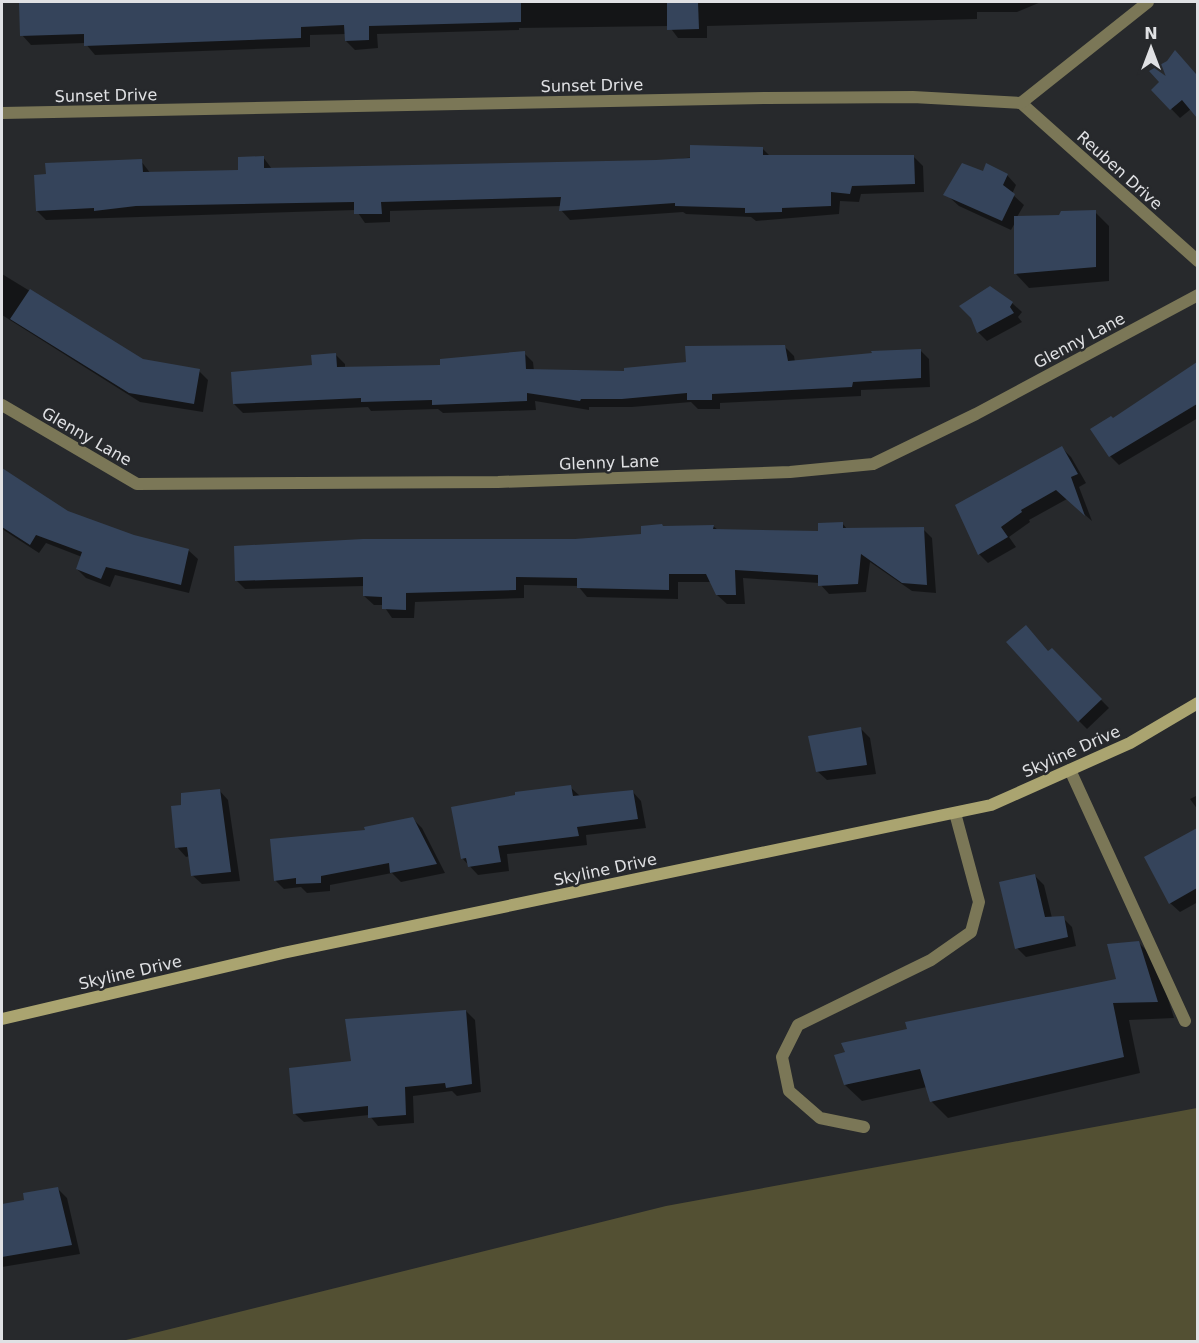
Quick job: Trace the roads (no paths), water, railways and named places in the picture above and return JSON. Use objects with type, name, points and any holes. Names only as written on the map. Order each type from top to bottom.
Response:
[{"type":"street","points":[[1021,103],[1148,2]]},
{"type":"street","name":"Sunset Drive","points":[[2,113],[768,98],[913,97],[1021,103]]},
{"type":"street","name":"Reuben Drive","points":[[1021,103],[1197,261]]},
{"type":"street","name":"Glenny Lane","points":[[2,405],[137,484],[498,482],[790,472],[873,464],[976,414],[1197,295]]},
{"type":"street","name":"Skyline Drive","points":[[2,1019],[282,952],[991,806],[1130,743],[1197,703]]},
{"type":"street","points":[[1070,770],[1185,1021]]},
{"type":"street","points":[[864,1127],[820,1118],[789,1091],[782,1057],[798,1025],[931,960],[971,932],[979,902],[955,813]]}]
